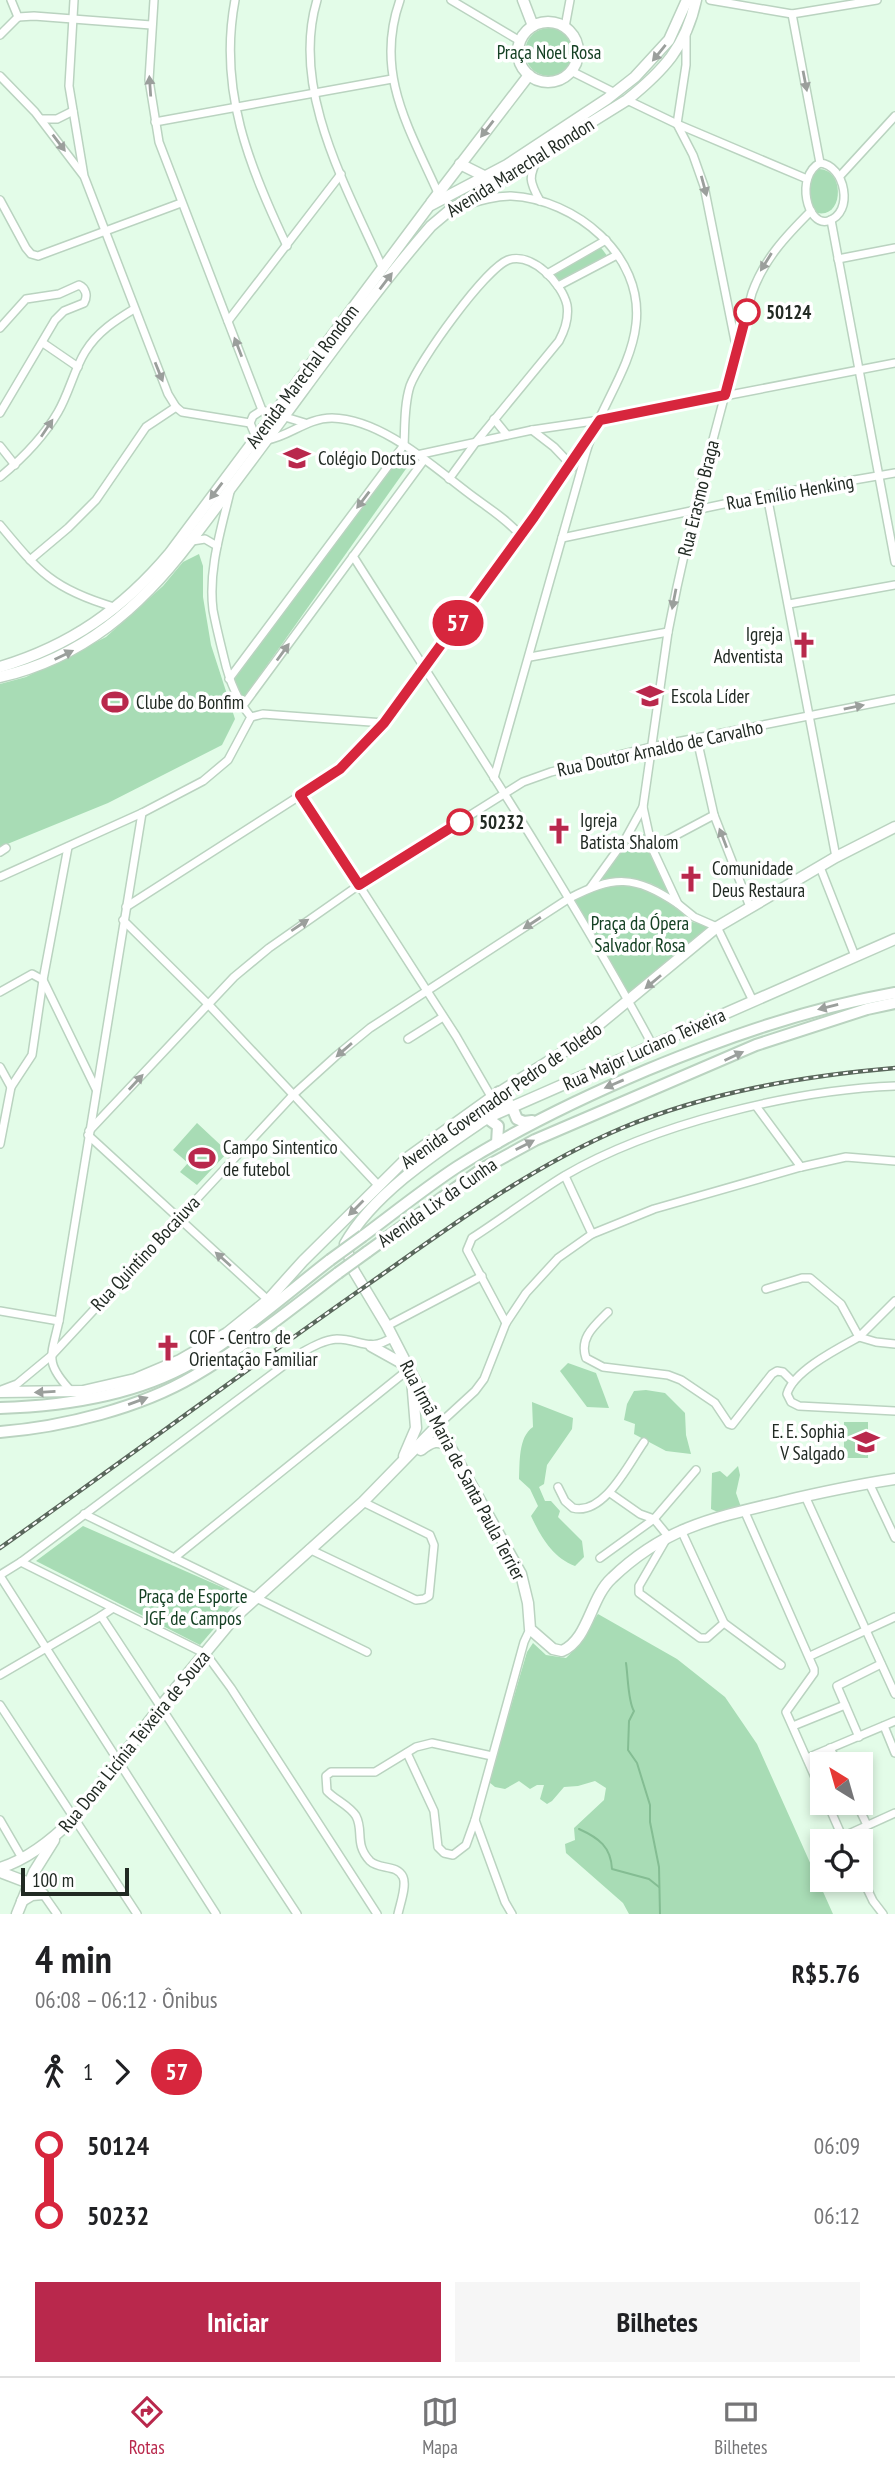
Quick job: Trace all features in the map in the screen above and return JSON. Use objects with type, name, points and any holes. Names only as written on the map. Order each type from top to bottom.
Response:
[{"type":"highway","name":"Avenida Lix da Cunha","points":[[0,1408],[66,1403],[116,1393],[165,1375],[219,1346],[330,1260],[456,1168],[535,1121],[586,1096],[733,1035],[834,1006],[895,993]]},
{"type":"highway","name":"Avenida Lix da Cunha","points":[[0,1432],[42,1427],[93,1416],[180,1384],[247,1342],[367,1251],[482,1169],[535,1139],[756,1045],[867,1009],[895,1003]]},
{"type":"highway","points":[[496,1095],[512,1107],[520,1121],[535,1121]]},
{"type":"highway","points":[[487,1118],[498,1126],[496,1143]]},
{"type":"highway","points":[[219,1346],[241,1322]]},
{"type":"highway","points":[[135,1379],[206,1354]]},
{"type":"main road","points":[[523,0],[533,26]]},
{"type":"main road","name":"Avenida Marechal Rondom","points":[[272,413],[429,206],[486,177],[615,93],[662,50],[676,28],[687,0]]},
{"type":"main road","name":"Avenida Marechal Rondon","points":[[0,677],[48,662],[103,632],[144,597],[230,491],[262,438],[272,413],[431,226],[450,210],[627,100],[663,70],[677,48],[695,0]]},
{"type":"main road","points":[[544,22],[565,27],[578,47],[578,55],[571,71],[556,81],[537,80],[529,75],[519,60],[520,41],[533,26],[544,22]]},
{"type":"main road","points":[[429,206],[529,75]]},
{"type":"main road","points":[[460,164],[486,177]]},
{"type":"main road","name":"Avenida Marechal Rondom","points":[[0,667],[65,642],[85,631],[135,591],[170,553],[262,438]]},
{"type":"main road","name":"Avenida Governador Pedro de Toledo","points":[[0,1391],[23,1394],[83,1391],[135,1379],[180,1360],[241,1322],[268,1300],[407,1158],[496,1095],[573,1046],[718,927],[895,827]]},
{"type":"main road","name":"Rua Major Luciano Teixeira","points":[[345,1248],[350,1234],[404,1178],[487,1118],[895,939]]},
{"type":"main road","name":"Rua Major Luciano Teixeira","points":[[374,1207],[407,1158]]},
{"type":"main road","name":"Rua Irmã Maria de Santa Paula Terrier","points":[[345,1248],[354,1271],[387,1326],[438,1425],[521,1574],[528,1603],[530,1629]]},
{"type":"main road","points":[[371,1346],[410,1370],[415,1428],[407,1452],[397,1467]]},
{"type":"main road","name":"Rua Dona Licínia Teixeira de Souza","points":[[0,1870],[59,1833],[74,1818],[234,1618],[363,1502],[438,1425]]},
{"type":"main road","points":[[397,1467],[434,1441],[441,1441],[453,1449]]},
{"type":"main road","points":[[530,1629],[553,1649],[562,1651],[568,1648],[575,1642],[586,1623],[599,1591],[627,1565],[681,1530],[744,1510],[895,1479]]},
{"type":"main road","points":[[17,1914],[29,1883],[59,1833]]},
{"type":"main road","points":[[0,1870],[29,1883]]},
{"type":"main road","points":[[22,1902],[32,1895],[43,1894]]},
{"type":"street","points":[[11,0],[18,17]]},
{"type":"street","points":[[74,0],[69,76],[84,176],[134,309],[168,394],[176,407],[188,414],[250,423],[262,438],[328,418],[344,420],[383,433],[450,478],[511,525],[521,536]]},
{"type":"street","points":[[154,0],[149,80],[162,152],[228,321],[272,413]]},
{"type":"street","points":[[235,0],[230,59],[234,106],[256,174],[287,246]]},
{"type":"street","points":[[317,0],[310,34],[313,93],[341,174],[383,269]]},
{"type":"street","points":[[400,0],[392,29],[392,79],[438,193]]},
{"type":"street","points":[[451,0],[520,41]]},
{"type":"street","points":[[565,27],[570,0]]},
{"type":"street","points":[[710,0],[792,14],[877,0]]},
{"type":"street","points":[[792,14],[820,163]]},
{"type":"street","points":[[0,35],[18,17],[151,25]]},
{"type":"street","points":[[686,28],[686,65],[677,124],[693,155],[704,186],[737,350]]},
{"type":"street","points":[[571,71],[615,93]]},
{"type":"street","points":[[0,76],[41,119],[84,176]]},
{"type":"street","points":[[155,122],[392,79]]},
{"type":"street","points":[[627,100],[807,179]]},
{"type":"street","points":[[41,119],[57,119],[73,111]]},
{"type":"street","points":[[840,176],[895,116]]},
{"type":"street","points":[[539,156],[530,180],[540,201]]},
{"type":"street","points":[[820,163],[828,164],[840,176],[844,190],[838,214],[831,220],[817,219],[810,211],[807,198],[807,179],[811,169],[820,163]]},
{"type":"street","points":[[228,321],[341,174]]},
{"type":"street","points":[[126,907],[340,769],[384,723],[425,669],[571,465],[600,420],[631,344],[636,320],[628,274],[617,255],[606,240],[586,222],[540,201],[512,196],[500,197],[450,210]]},
{"type":"street","points":[[0,200],[26,248],[34,255],[44,256],[181,203]]},
{"type":"street","name":"Rua Erasmo Braga","points":[[678,904],[652,848],[643,807],[668,632],[694,510],[752,293],[764,264],[810,211]]},
{"type":"street","points":[[831,220],[895,562]]},
{"type":"street","points":[[547,274],[606,240]]},
{"type":"street","points":[[838,259],[895,248]]},
{"type":"street","points":[[558,286],[617,255]]},
{"type":"street","points":[[229,679],[404,445],[407,398],[418,369],[484,279],[499,265],[515,259],[530,262],[558,286],[566,303],[567,323],[564,332],[450,478]]},
{"type":"street","points":[[0,328],[26,299],[59,294],[75,286],[82,287],[87,296],[84,303],[60,314],[0,413]]},
{"type":"street","points":[[0,477],[29,453],[58,412],[84,353],[97,336],[134,309]]},
{"type":"street","points":[[43,343],[78,367]]},
{"type":"street","points":[[242,707],[421,458],[507,435],[600,420],[895,363]]},
{"type":"street","points":[[30,560],[96,500],[146,427],[176,407]]},
{"type":"street","points":[[250,423],[253,416],[272,413],[305,423]]},
{"type":"street","points":[[494,419],[507,435]]},
{"type":"street","points":[[533,430],[580,474]]},
{"type":"street","points":[[494,778],[593,433]]},
{"type":"street","points":[[0,446],[15,465]]},
{"type":"street","name":"Rua Emílio Henking","points":[[562,538],[767,495],[895,473]]},
{"type":"street","points":[[561,479],[576,489]]},
{"type":"street","points":[[230,491],[217,546],[212,589],[213,609],[229,679],[242,707],[251,717]]},
{"type":"street","points":[[767,495],[836,858]]},
{"type":"street","points":[[0,524],[51,581],[69,592],[114,607]]},
{"type":"street","points":[[190,542],[205,539],[217,546]]},
{"type":"street","points":[[353,556],[504,794],[653,1046]]},
{"type":"street","points":[[789,604],[895,585]]},
{"type":"street","points":[[530,657],[668,632]]},
{"type":"street","name":"Rua Doutor Arnaldo de Carvalho","points":[[89,1133],[234,977],[269,948],[359,885],[504,794],[541,775],[651,747],[895,699]]},
{"type":"street","points":[[0,877],[142,813],[203,781],[220,768],[234,752],[251,717],[262,714],[384,723]]},
{"type":"street","points":[[697,739],[714,815],[750,907]]},
{"type":"street","points":[[300,795],[496,1095],[500,1112]]},
{"type":"street","name":"Rua Erasmo Braga","points":[[590,888],[626,838],[643,807]]},
{"type":"street","points":[[71,1391],[56,1375],[52,1355],[142,813]]},
{"type":"street","points":[[652,848],[714,815]]},
{"type":"street","points":[[0,1144],[11,1087],[32,1055],[43,979],[68,847]]},
{"type":"street","points":[[820,867],[855,956]]},
{"type":"street","points":[[590,888],[613,882],[638,883],[656,890],[694,917],[718,927],[753,1001]]},
{"type":"street","name":"Rua Quintino Bocaiuva","points":[[0,1391],[17,1384],[52,1355],[294,1094],[370,1028],[568,899],[590,888]]},
{"type":"street","points":[[123,920],[209,1005],[378,1185]]},
{"type":"street","points":[[0,992],[32,974],[43,979],[97,1090]]},
{"type":"street","points":[[408,1039],[443,1017]]},
{"type":"street","points":[[0,1068],[11,1087]]},
{"type":"street","points":[[506,1323],[467,1250],[472,1238],[565,1176],[667,1131],[756,1106],[843,1090],[895,1086]]},
{"type":"street","points":[[756,1106],[801,1167]]},
{"type":"street","points":[[89,1133],[177,1218],[268,1300]]},
{"type":"street","points":[[438,1425],[475,1391],[484,1379],[506,1323],[541,1276],[558,1258],[592,1234],[654,1209],[801,1167],[846,1157],[895,1161]]},
{"type":"street","points":[[565,1176],[592,1234]]},
{"type":"street","points":[[387,1326],[482,1276]]},
{"type":"street","points":[[766,1289],[810,1278],[841,1304],[859,1337],[895,1344]]},
{"type":"street","points":[[895,1301],[859,1337],[819,1361],[793,1382],[787,1394],[791,1402],[799,1406],[895,1411]]},
{"type":"street","points":[[0,1311],[59,1321]]},
{"type":"street","points":[[608,1312],[585,1338],[583,1347],[586,1358],[603,1367],[668,1375],[681,1380],[715,1404],[729,1424],[732,1425],[777,1370],[793,1382]]},
{"type":"street","points":[[216,1914],[0,1576],[299,1354],[336,1339],[371,1346],[393,1338]]},
{"type":"street","points":[[174,1558],[410,1370]]},
{"type":"street","points":[[558,1487],[565,1501],[578,1510],[590,1508],[610,1493],[643,1442]]},
{"type":"street","points":[[600,1558],[654,1519],[696,1470]]},
{"type":"street","points":[[869,1483],[895,1538]]},
{"type":"street","points":[[610,1493],[640,1514],[654,1519],[668,1536],[639,1586],[639,1593],[693,1634],[707,1638],[724,1623]]},
{"type":"street","points":[[805,1496],[895,1694]]},
{"type":"street","points":[[309,1549],[416,1600],[429,1596],[434,1545],[430,1535],[363,1502]]},
{"type":"street","points":[[744,1510],[810,1657],[814,1673],[786,1712],[810,1765]]},
{"type":"street","points":[[84,1514],[367,1652]]},
{"type":"street","points":[[681,1530],[724,1623],[781,1665]]},
{"type":"street","points":[[21,1562],[206,1654],[231,1688],[377,1914]]},
{"type":"street","points":[[0,1675],[113,1608]]},
{"type":"street","points":[[101,1616],[296,1914]]},
{"type":"street","points":[[810,1657],[894,1620]]},
{"type":"street","name":"Rua Irmã Maria de Santa Paula Terrier","points":[[407,1753],[433,1811],[438,1847],[444,1853],[453,1855],[466,1845],[475,1820],[524,1642],[530,1629]]},
{"type":"street","points":[[859,1737],[837,1686],[881,1664]]},
{"type":"street","points":[[0,1705],[137,1914]]},
{"type":"street","points":[[793,1726],[845,1705]]},
{"type":"street","points":[[807,1758],[895,1721]]},
{"type":"street","points":[[884,1726],[895,1753]]},
{"type":"street","points":[[398,1914],[403,1877],[394,1869],[376,1866],[371,1862],[359,1842],[359,1824],[356,1817],[327,1791],[326,1776],[331,1772],[375,1772],[416,1747],[432,1743],[492,1756]]},
{"type":"street","points":[[830,1748],[832,1752]]},
{"type":"street","points":[[860,1829],[895,1813]]},
{"type":"street","points":[[862,1815],[867,1825]]},
{"type":"street","points":[[0,1820],[22,1858]]},
{"type":"street","points":[[475,1820],[505,1902],[512,1914]]},
{"type":"street","points":[[29,1883],[43,1894],[57,1914]]},
{"type":"street","points":[[869,1892],[883,1914]]},
{"type":"green space","name":"Praça Noel Rosa","points":[[549,28],[566,35],[573,52],[566,69],[549,76],[532,69],[525,52],[532,35]]},
{"type":"green space","points":[[819,169],[827,171],[837,185],[836,202],[826,213],[817,213],[809,193],[813,173]]},
{"type":"green space","points":[[599,245],[608,257],[560,283],[552,272]]},
{"type":"green space","points":[[401,450],[413,459],[243,699],[234,679]]},
{"type":"green space","name":"Clube do Bonfim","points":[[199,554],[203,566],[203,597],[211,645],[235,719],[222,745],[108,803],[0,847],[0,684],[26,677],[106,637],[163,586],[183,562]]},
{"type":"green space","points":[[631,834],[644,834],[669,893],[650,883],[601,879]]},
{"type":"green space","name":"Praça da Ópera Salvador Rosa","points":[[625,883],[646,889],[677,906],[688,921],[714,927],[629,995],[572,902],[591,891]]},
{"type":"green space","name":"Campo Sintentico de futebol","points":[[197,1123],[228,1152],[197,1185],[180,1172],[188,1163],[173,1150]]},
{"type":"green space","points":[[568,1363],[596,1373],[609,1408],[587,1407],[560,1371]]},
{"type":"green space","points":[[634,1391],[665,1393],[685,1413],[686,1435],[691,1454],[666,1451],[634,1434],[635,1424],[624,1420],[627,1404]]},
{"type":"green space","points":[[532,1402],[573,1418],[572,1429],[547,1465],[544,1484],[539,1487],[545,1501],[551,1501],[560,1511],[558,1517],[582,1541],[584,1557],[575,1566],[554,1552],[543,1539],[531,1516],[538,1506],[530,1489],[519,1479],[522,1444],[533,1427]]},
{"type":"green space","points":[[844,1422],[868,1422],[868,1458],[844,1458]]},
{"type":"green space","points":[[738,1466],[740,1475],[736,1493],[741,1507],[720,1513],[711,1509],[712,1473],[720,1471],[727,1477]]},
{"type":"green space","name":"Praça de Esporte JGF de Campos","points":[[83,1526],[242,1596],[200,1645],[36,1561]]},
{"type":"green space","points":[[598,1614],[677,1659],[725,1697],[757,1744],[810,1863],[810,1892],[823,1892],[833,1914],[629,1914],[623,1903],[566,1853],[565,1844],[575,1840],[574,1828],[604,1800],[606,1788],[595,1781],[564,1787],[547,1804],[540,1799],[544,1785],[530,1789],[519,1781],[505,1789],[495,1787],[489,1782],[527,1652],[533,1643],[546,1655],[566,1658]]},
{"type":"waterway","points":[[626,1663],[629,1695],[634,1711],[629,1721],[628,1750],[637,1763],[650,1805],[650,1822],[659,1867],[660,1914]]},
{"type":"waterway","points":[[579,1829],[603,1844],[612,1869],[649,1879],[659,1887]]},
{"type":"railway","points":[[0,1548],[431,1240],[555,1161],[622,1128],[722,1095],[791,1081],[895,1068]]},
{"type":"bus line","name":"57","points":[[460,822],[359,885],[300,795],[340,769],[384,723],[534,517],[600,420],[725,395],[747,312]]},
{"type":"place","name":"50124","points":[[747,312]]},
{"type":"place","name":"Colégio Doctus","points":[[297,458]]},
{"type":"place","name":"Igreja Adventista","points":[[804,645]]},
{"type":"place","name":"Escola Líder","points":[[650,696]]},
{"type":"place","name":"Clube do Bonfim","points":[[115,702]]},
{"type":"place","name":"50232","points":[[460,822]]},
{"type":"place","name":"Igreja Batista Shalom","points":[[559,831]]},
{"type":"place","name":"Comunidade Deus Restaura","points":[[691,879]]},
{"type":"place","name":"Campo Sintentico de futebol","points":[[202,1158]]},
{"type":"place","name":"COF - Centro de Orientação Familiar","points":[[168,1348]]},
{"type":"place","name":"E. E. Sophia V Salgado","points":[[866,1442]]}]
